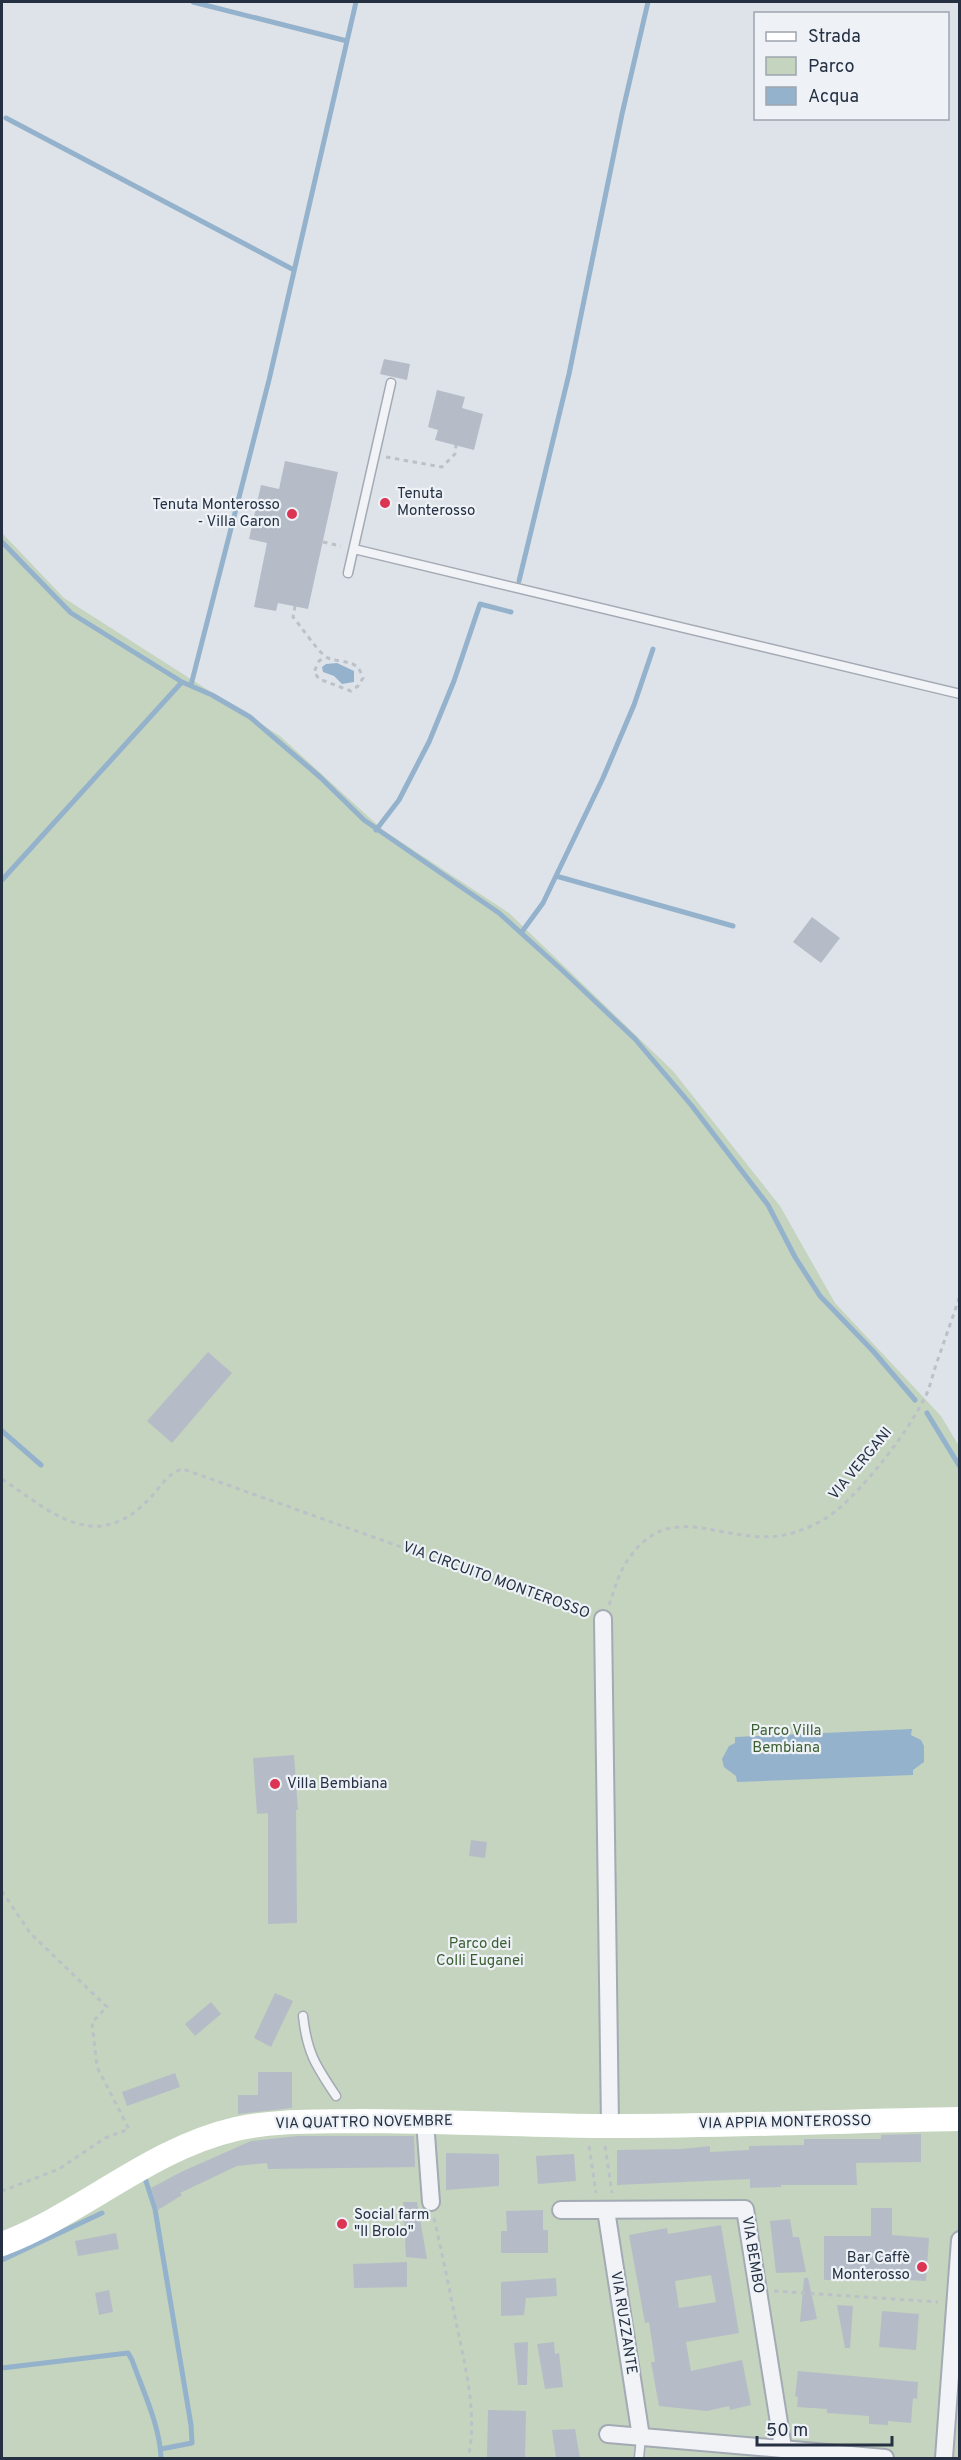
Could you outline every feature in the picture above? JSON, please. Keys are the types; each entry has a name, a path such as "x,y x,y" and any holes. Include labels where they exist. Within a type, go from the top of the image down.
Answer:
{"main road":[{"name":"VIA APPIA MONTEROSSO","path":"607,2132 960,2119"},
{"name":"VIA QUATTRO NOVEMBRE","path":"2,2244 49,2224 150,2162 188,2144 236,2129 311,2122 424,2121 607,2132"}],"street":[{"name":"VIA CIRCUITO MONTEROSSO","path":"603,1619 607,2132"},
{"path":"424,2121 431,2202"},
{"name":"VIA BEMBO","path":"561,2210 745,2209 783,2448"},
{"name":"VIA RUZZANTE","path":"606,2210 640,2437"},
{"path":"944,2458 960,2240"},
{"path":"608,2434 885,2458"}],"lane":[{"path":"348,573 391,383"},
{"path":"354,549 960,694"},
{"path":"303,2016 310,2057 336,2096"},
{"path":"639,2458 640,2437"}],"path":[{"path":"375,455 442,467 455,454 456,445"},
{"path":"323,542 354,549"},
{"path":"295,606 293,617 326,657 354,664 360,669 363,678 358,686 351,691 320,679 314,672 319,661 326,657"},
{"name":"VIA VERGANI","path":"603,1619 623,1568 639,1545 649,1536 664,1528 688,1527 744,1538 763,1538 801,1530 836,1512 865,1481 896,1442 925,1398 960,1296"},
{"name":"VIA CIRCUITO MONTEROSSO","path":"2,1479 55,1515 93,1528 108,1526 140,1509 174,1472 183,1469 603,1619"},
{"path":"2,1891 30,1934 107,2007 92,2022 97,2067 129,2129 105,2138 59,2169 2,2191"},
{"path":"606,2210 607,2132"},
{"path":"588,2138 606,2210"},
{"path":"431,2202 467,2383 471,2418 471,2443 468,2458"},
{"path":"758,2289 956,2304"}],"green space":[{"name":"Parco dei Colli Euganei","path":"2,533 64,598 280,736 383,830 509,913 673,1071 780,1206 835,1303 941,1416 959,1446 959,2458 2,2458"}],"water":[{"path":"337,663 354,671 354,682 342,684 334,676 323,672 322,667 326,664"},
{"path":"912,1729 911,1735 921,1740 924,1746 924,1762 913,1770 913,1775 737,1782 736,1776 724,1767 722,1759 729,1746 735,1743 735,1737"}],"building":[{"path":"384,359 410,364 407,380 380,374"},
{"path":"437,390 465,397 462,408 483,414 474,450 435,440 438,430 428,427"},
{"name":"Tenuta Monterosso - Villa Garon","path":"285,461 338,472 308,609 278,603 276,611 254,607 267,543 249,539 261,485 279,489"},
{"path":"812,917 840,938 821,963 793,942"},
{"path":"208,1352 232,1373 172,1443 147,1421"},
{"path":"294,1755 298,1810 296,1810 297,1923 268,1924 268,1813 257,1814 253,1758"},
{"path":"471,1840 487,1842 485,1858 469,1856"},
{"path":"275,1993 293,2001 271,2047 254,2038"},
{"path":"211,2002 221,2014 195,2036 185,2024"},
{"path":"258,2072 292,2072 292,2108 238,2114 238,2095 258,2095"},
{"path":"175,2073 180,2087 127,2106 122,2092"},
{"path":"921,2134 921,2162 856,2163 857,2185 781,2185 781,2187 750,2188 750,2179 617,2185 617,2150 710,2146 710,2152 749,2150 749,2146 804,2145 804,2139 881,2139 881,2135"},
{"path":"298,2136 414,2136 415,2167 268,2169 267,2163 237,2166 180,2193 182,2195 158,2210 151,2188 181,2172 251,2141"},
{"path":"446,2153 499,2154 499,2186 446,2190"},
{"path":"574,2154 576,2181 538,2184 536,2156"},
{"path":"403,2202 417,2202 427,2259 406,2257"},
{"path":"871,2208 892,2208 892,2235 929,2238 926,2281 858,2277 858,2280 824,2280 824,2236 871,2236"},
{"path":"543,2210 543,2230 548,2230 548,2253 501,2253 501,2231 507,2231 506,2211"},
{"path":"790,2219 793,2237 799,2237 806,2272 776,2273 770,2221"},
{"path":"721,2225 739,2333 686,2342 691,2371 742,2360 751,2405 730,2410 729,2406 707,2411 659,2406 651,2362 655,2362 649,2322 645,2323 629,2235 667,2228 668,2234","holes":["711,2275 716,2302 679,2308 675,2281"]},
{"path":"116,2233 119,2249 78,2256 75,2241"},
{"path":"407,2262 407,2287 354,2288 353,2264"},
{"path":"556,2278 557,2296 526,2298 524,2315 501,2316 501,2282"},
{"path":"804,2278 808,2278 817,2319 800,2322"},
{"path":"109,2290 113,2312 99,2315 95,2293"},
{"path":"837,2305 853,2306 850,2348 845,2348"},
{"path":"882,2311 919,2314 916,2350 879,2347"},
{"path":"528,2342 527,2385 518,2385 514,2343"},
{"path":"554,2342 555,2354 559,2353 563,2387 545,2389 537,2344"},
{"path":"798,2371 918,2382 917,2399 913,2398 911,2423 888,2421 888,2425 869,2424 869,2416 827,2413 827,2409 797,2407 798,2397 795,2396"},
{"path":"488,2410 526,2411 525,2458 487,2458"},
{"path":"575,2429 580,2458 556,2458 552,2430"}],"waterway":[{"path":"193,2 347,41"},
{"path":"191,685 269,380 356,2"},
{"path":"519,581 569,374 622,114 648,2"},
{"path":"6,118 294,270"},
{"path":"2,542 71,613 182,682 212,695 250,717 320,777 364,820 499,913 562,970 635,1039 692,1106 768,1205 795,1257 820,1296 873,1351 915,1400"},
{"path":"376,830 399,800 429,742 454,681 480,604 511,612"},
{"path":"521,933 543,903 603,778 634,705 653,649"},
{"path":"2,880 182,682"},
{"path":"556,876 733,926"},
{"path":"927,1413 960,1467"},
{"path":"2,1431 41,1465"},
{"path":"144,2175 155,2209 191,2425 192,2443 161,2449"},
{"path":"2,2260 102,2213"},
{"path":"2,2368 128,2353 154,2421 161,2458"}],"place":[{"name":"Tenuta Monterosso","path":"385,503"},
{"name":"Tenuta Monterosso - Villa Garon","path":"292,514"},
{"name":"Villa Bembiana","path":"275,1784"},
{"name":"Social farm \"Il Brolo\"","path":"342,2224"},
{"name":"Bar Caffè Monterosso","path":"922,2267"}],"park label":[{"name":"Parco Villa Bembiana","path":"786,1740"}]}
